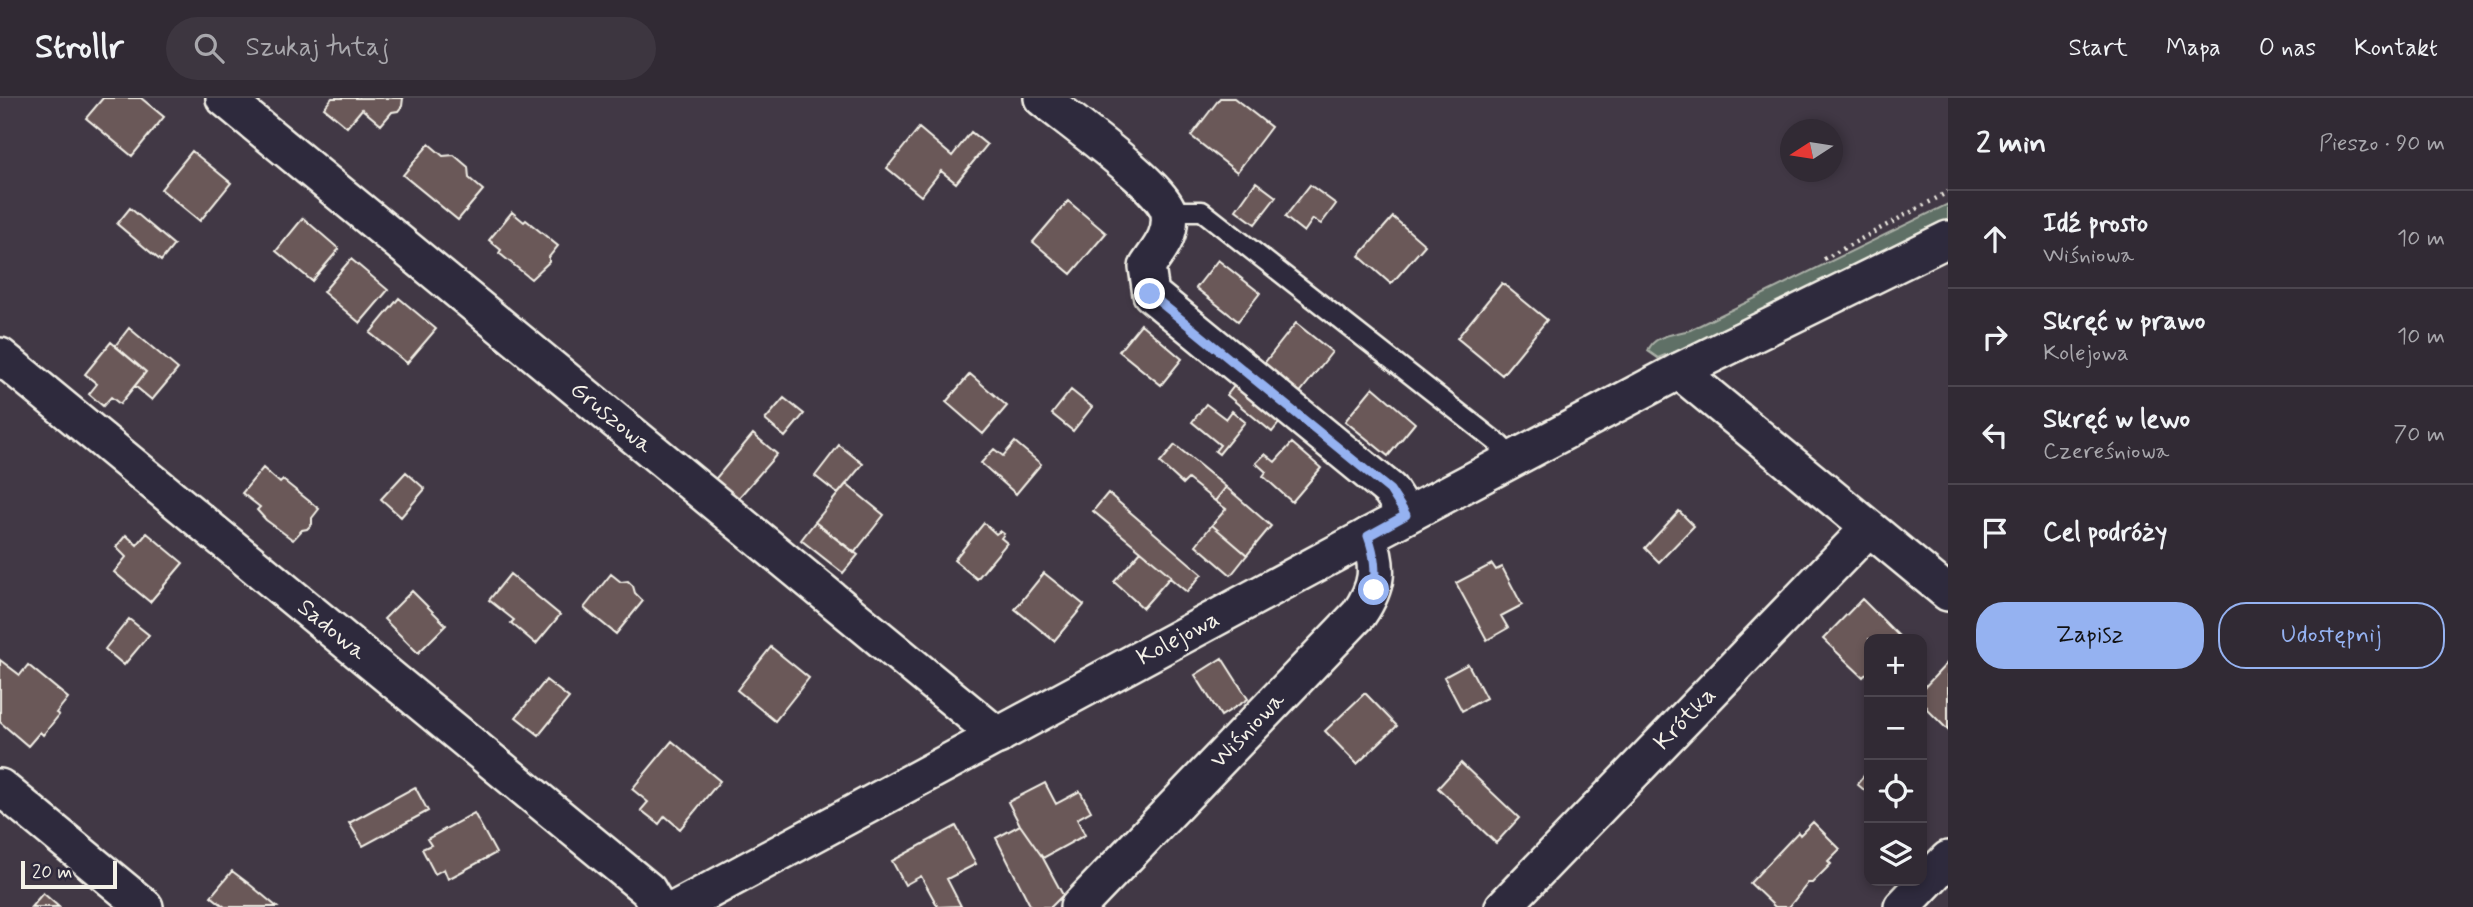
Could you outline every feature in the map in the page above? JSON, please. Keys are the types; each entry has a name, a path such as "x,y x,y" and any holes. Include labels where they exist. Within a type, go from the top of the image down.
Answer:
{"street":[{"name":"Gruszowa","path":"224,98 998,736"},
{"path":"1042,98 1151,186 1169,211 1169,234 1147,267 1150,294 1390,490 1406,515"},
{"name":"Kolejowa","path":"680,907 1406,515 1679,371 1948,239"},
{"name":"Sadowa","path":"0,356 648,890 658,907"},
{"path":"1679,371 1948,593"},
{"name":"Krótka","path":"1503,907 1868,529"},
{"name":"Wiśniowa","path":"1078,907 1359,614 1374,590 1374,551 1368,536"},
{"path":"0,787 145,907"},
{"path":"1902,907 1948,859"}],"lane":[{"path":"1169,211 1202,211 1500,444 1514,458"}],"green space":[{"path":"1948,204 1948,225 1670,363 1665,355 1658,358 1648,351 1660,338 1690,330"}],"building":[{"path":"103,98 141,98 164,117 132,156 86,118"},
{"path":"332,98 403,98 398,111 392,112 381,125 362,109 347,127 324,108"},
{"path":"1220,98 1234,98 1271,127 1237,172 1191,136"},
{"path":"919,128 952,156 971,132 987,145 956,183 941,171 921,196 887,168"},
{"path":"429,144 443,156 454,155 468,167 469,178 483,190 458,220 403,175"},
{"path":"192,151 231,183 200,221 161,189"},
{"path":"1256,182 1276,197 1255,224 1236,210"},
{"path":"1310,185 1336,204 1321,224 1313,219 1304,232 1285,217"},
{"path":"1068,201 1106,233 1071,274 1033,242"},
{"path":"130,208 174,245 161,261 117,224"},
{"path":"512,212 558,246 549,257 549,262 531,279 499,253 501,250 489,240"},
{"path":"1393,217 1425,245 1391,284 1359,256"},
{"path":"303,218 339,249 312,281 276,251"},
{"path":"351,259 388,290 360,323 323,292"},
{"path":"1218,260 1260,293 1238,321 1196,288"},
{"path":"1502,283 1547,320 1502,375 1457,338"},
{"path":"399,298 436,329 407,363 370,333"},
{"path":"1296,323 1332,352 1298,395 1262,366"},
{"path":"1141,324 1182,359 1161,385 1119,351"},
{"path":"129,328 178,369 152,400 135,386 146,372 115,346"},
{"path":"111,342 146,372 120,404 111,397 103,406 89,394 97,384 85,374"},
{"path":"970,374 1007,406 983,434 946,402"},
{"path":"1238,381 1283,418 1272,432 1227,395"},
{"path":"1373,387 1415,423 1388,456 1345,421"},
{"path":"1071,390 1092,407 1073,431 1052,414"},
{"path":"784,398 804,414 785,437 765,420"},
{"path":"1206,404 1226,419 1232,411 1245,422 1219,454 1215,451 1220,445 1192,422"},
{"path":"753,434 777,454 734,503 711,484"},
{"path":"1015,442 1041,464 1016,494 981,463 994,449 1003,456"},
{"path":"1292,443 1321,468 1292,502 1263,476 1266,472 1256,463 1265,454 1275,462"},
{"path":"839,445 863,464 838,494 815,476"},
{"path":"1175,445 1226,487 1215,501 1188,479 1183,484 1160,463"},
{"path":"263,468 280,483 283,480 319,509 312,518 312,524 293,540 266,520 257,510 260,507 242,493"},
{"path":"406,472 425,489 401,517 381,499"},
{"path":"846,484 884,515 854,553 815,522"},
{"path":"1226,487 1271,526 1247,555 1212,525 1226,509 1215,501"},
{"path":"1108,493 1202,574 1187,592 1093,511"},
{"path":"1679,511 1694,526 1659,562 1645,548"},
{"path":"815,522 858,555 843,573 801,540"},
{"path":"984,523 996,534 1000,531 1004,534 1001,538 1007,543 977,579 954,560"},
{"path":"1212,525 1247,555 1231,575 1196,545"},
{"path":"147,533 183,563 150,602 114,572 126,557 116,547 126,535 137,545"},
{"path":"1141,551 1171,576 1143,608 1114,582"},
{"path":"1492,564 1496,570 1502,567 1522,605 1501,616 1508,628 1487,640 1456,583"},
{"path":"1044,573 1084,605 1054,641 1015,609"},
{"path":"510,574 560,615 536,644 511,623 514,620 489,600"},
{"path":"611,574 621,582 628,581 643,601 616,634 584,608"},
{"path":"412,591 446,625 418,653 384,619"},
{"path":"1862,599 1897,634 1864,634 1863,677 1823,639"},
{"path":"129,619 149,635 124,665 105,649"},
{"path":"771,647 809,678 775,721 737,690"},
{"path":"1222,658 1248,699 1221,716 1195,675"},
{"path":"0,660 20,675 28,665 68,698 43,735 40,732 28,746 0,722"},
{"path":"1948,662 1948,730 1927,709 1927,685"},
{"path":"1468,664 1486,698 1462,711 1444,677"},
{"path":"546,680 569,698 539,735 516,717"},
{"path":"1365,693 1397,726 1357,764 1325,731"},
{"path":"672,741 720,781 680,829 665,816 659,824 641,810 648,802 632,789"},
{"path":"1461,763 1519,818 1496,843 1438,788"},
{"path":"1864,776 1864,790 1857,784"},
{"path":"1045,783 1056,804 1080,791 1091,811 1077,819 1085,835 1043,858 1008,802"},
{"path":"415,787 428,811 363,846 349,823"},
{"path":"474,813 496,853 448,879 444,869 435,874 422,849 431,845 427,839"},
{"path":"1813,822 1840,849 1828,861 1831,864 1812,883 1808,883 1789,907 1775,907 1750,883 1798,832 1800,835"},
{"path":"1020,825 1043,858 1063,895 1051,907 1031,907 996,838"},
{"path":"956,826 976,864 947,879 961,906 938,907 921,876 905,885 892,861"},
{"path":"232,871 277,907 225,907 211,896"},
{"path":"43,893 59,907 31,907"}],"route":[{"path":"1150,294 1390,490 1406,515 1368,536 1374,551 1376,569 1374,590"}]}
